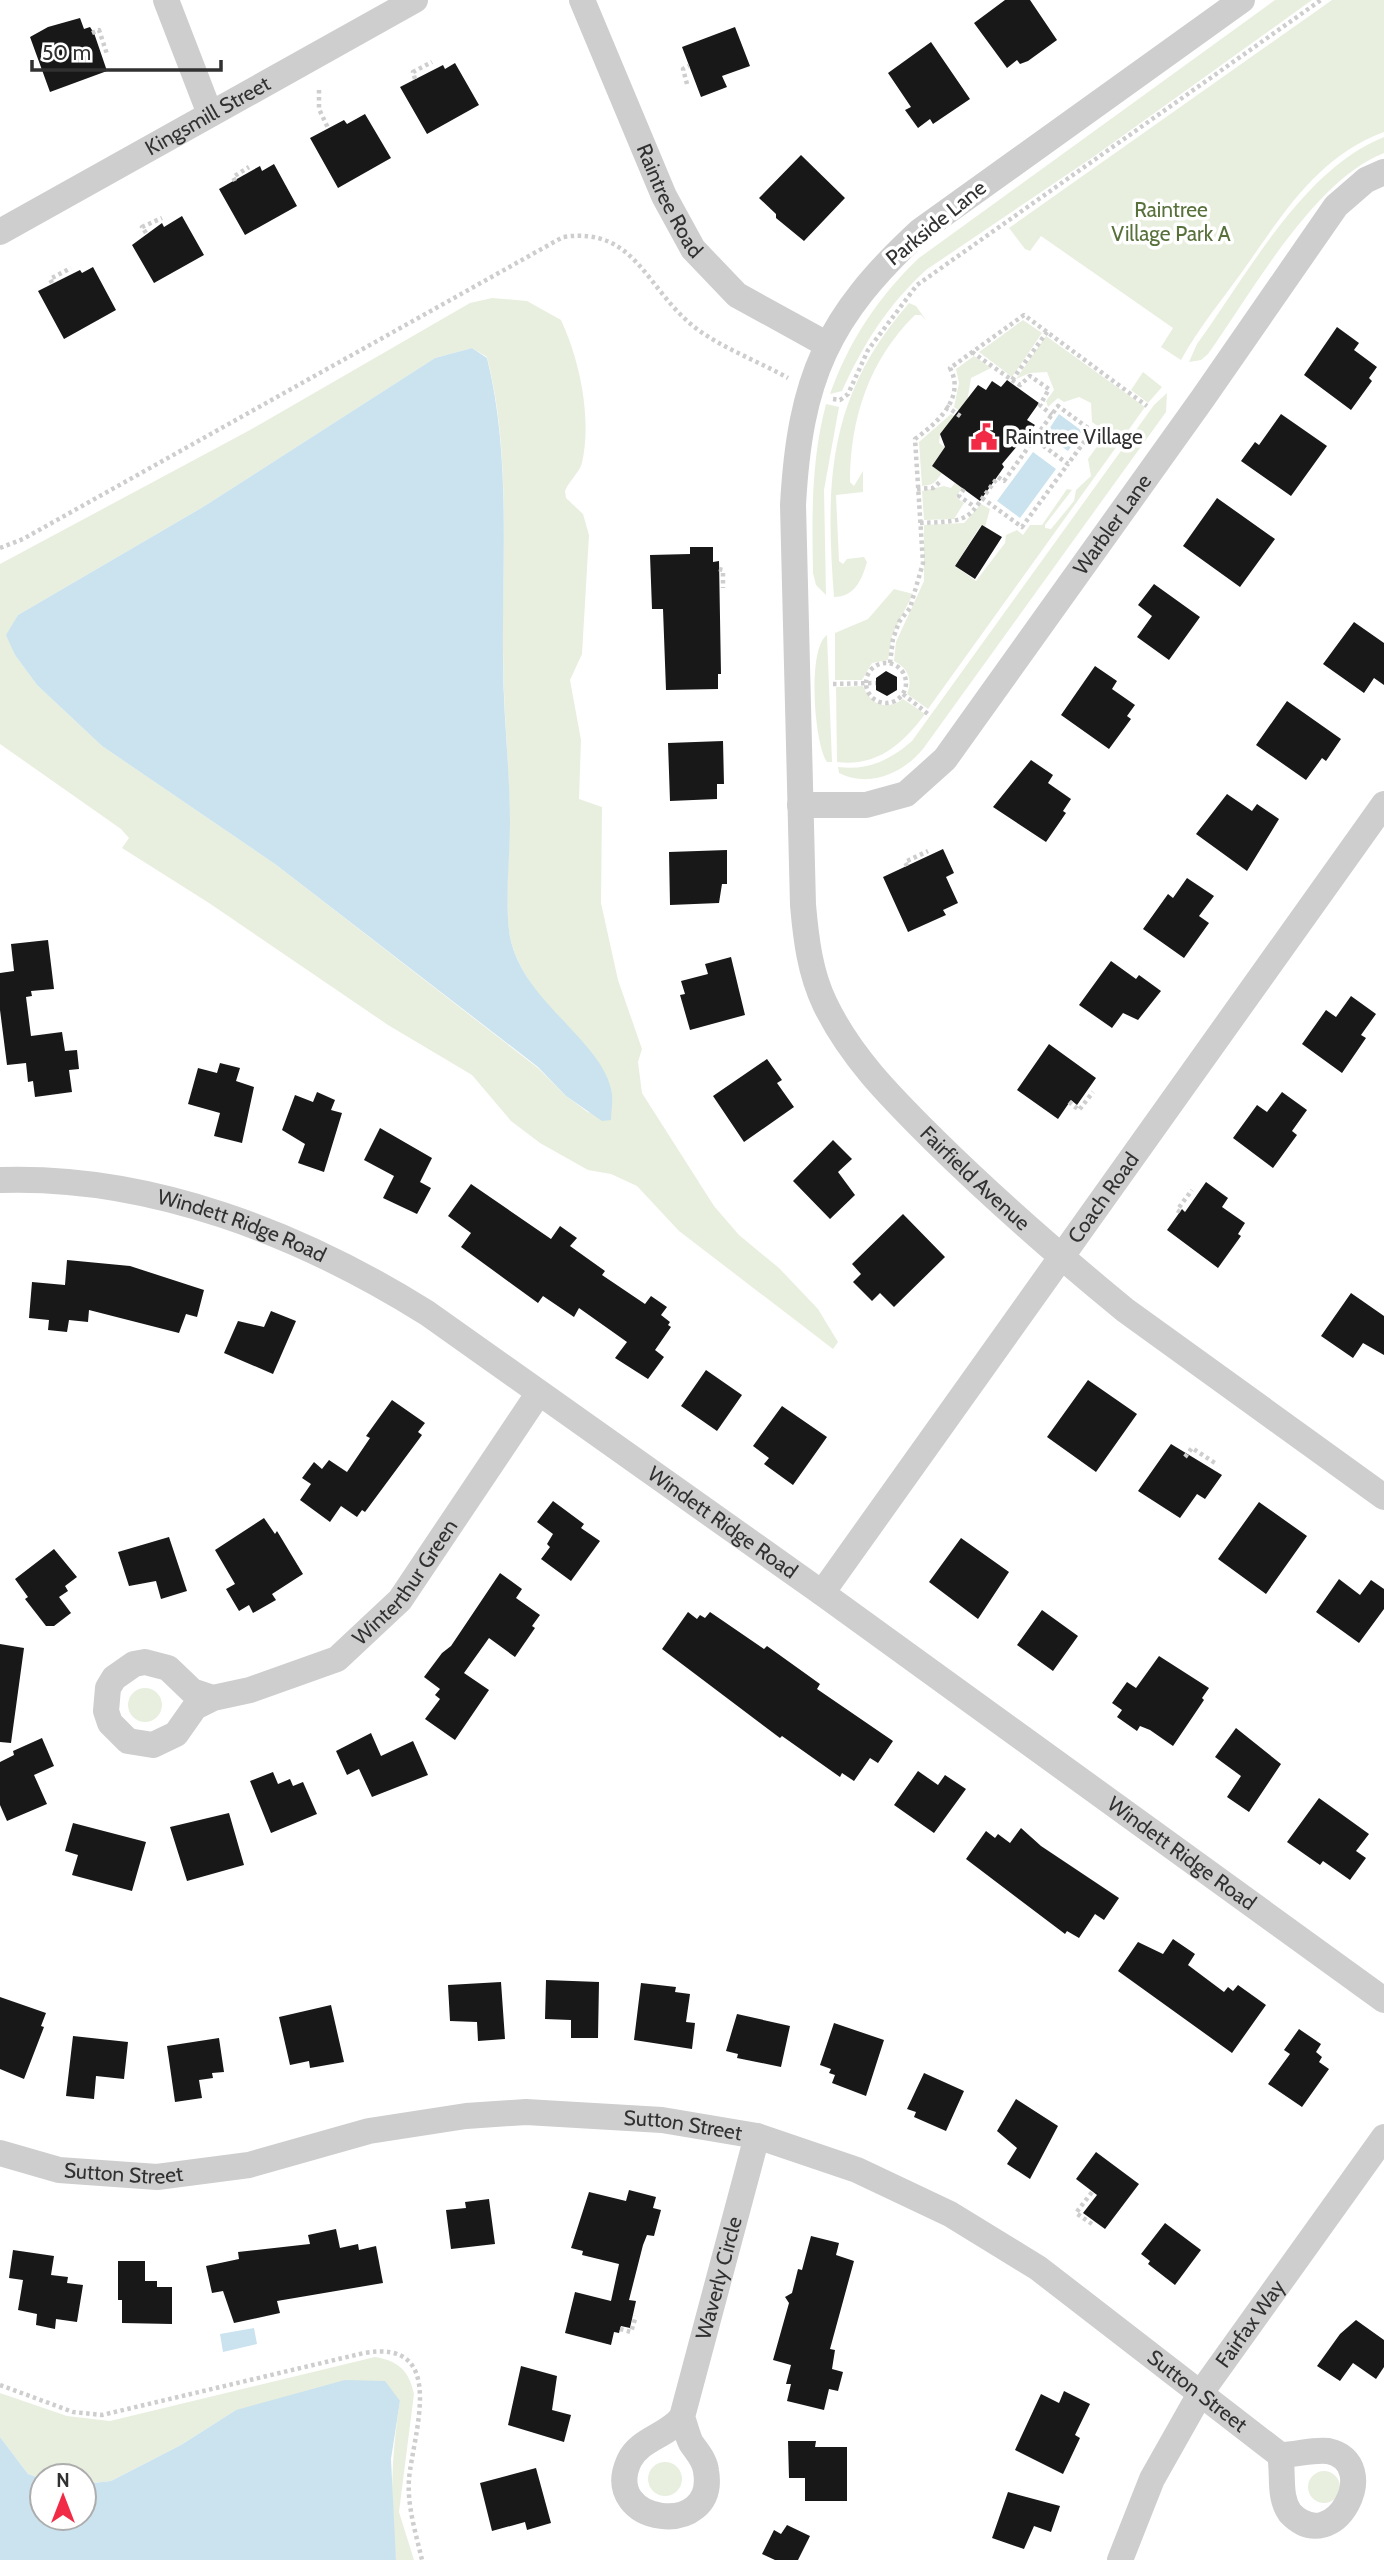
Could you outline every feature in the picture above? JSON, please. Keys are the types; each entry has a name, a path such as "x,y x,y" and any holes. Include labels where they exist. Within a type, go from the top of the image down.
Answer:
{"street":[{"path":"166,0 210,114"},
{"name":"Kingsmill Street","path":"0,232 415,0"},
{"name":"Raintree Road","path":"582,0 664,195 693,249 737,295 826,344"},
{"name":"Parkside Lane","path":"800,805 793,505 795,457 810,389 826,344 851,305 875,276 920,231 1242,0"},
{"name":"Warbler Lane","path":"800,805 866,805 906,794 945,759 1203,398 1336,206 1366,180 1384,172"},
{"name":"Coach Road","path":"822,1593 1384,804"},
{"name":"Fairfield Avenue","path":"800,805 803,905 808,955 824,1002 847,1044 877,1083 996,1201 1125,1310 1381,1488"},
{"name":"Windett Ridge Road","path":"0,1180 87,1185 155,1197 223,1216 303,1244 366,1275 426,1313 822,1593 1384,2000"},
{"name":"Winterthur Green","path":"213,1698 250,1689 337,1659 400,1600 538,1394"},
{"name":"Sutton Street","path":"0,2153 59,2170 158,2177 249,2165 369,2132 466,2116 526,2112 662,2120 757,2136 857,2170 950,2214 1038,2268 1280,2455"},
{"name":"Waverly Circle","path":"682,2417 757,2136"},
{"name":"Fairfax Way","path":"1120,2560 1152,2479 1200,2395 1384,2137"}],"path":[{"path":"828,398 840,400 848,394 868,349 917,285 1321,0"},
{"path":"92,33 99,30 107,54"},
{"path":"415,79 413,72 432,62"},
{"path":"687,83 683,69 689,66"},
{"path":"319,90 319,109 328,128"},
{"path":"235,181 233,177 249,167"},
{"path":"146,233 142,227 162,218"},
{"path":"0,548 23,538 563,237 582,234 601,236 619,244 670,304 697,329 792,380"},
{"path":"52,284 50,279 71,268"},
{"path":"890,663 893,639 917,588 923,563 915,439 942,419 955,377 950,368 1024,315 1147,406"},
{"path":"1012,380 1047,332"},
{"path":"972,352 1020,385 1030,376 1049,389 1041,405 1052,415"},
{"path":"920,523 960,522 998,477 1004,481 1058,406 1092,431 1021,527 982,498"},
{"path":"947,407 963,418"},
{"path":"1034,439 1068,464"},
{"path":"917,489 933,488 942,480"},
{"path":"964,489 959,496 975,507"},
{"path":"719,569 723,570 723,588"},
{"path":"890,663 903,671 906,679 903,694 895,701 876,700 869,693 866,683 873,667 890,663"},
{"path":"833,684 876,683"},
{"path":"903,694 928,714"},
{"path":"907,866 905,862 928,851"},
{"path":"1069,1102 1079,1110 1093,1091"},
{"path":"1180,1212 1177,1210 1192,1190"},
{"path":"1185,1457 1192,1448 1214,1463"},
{"path":"1092,2192 1076,2213 1092,2224"},
{"path":"620,2329 632,2332 636,2316"},
{"path":"0,2385 73,2412 102,2415 364,2353 376,2351 399,2355 411,2365 419,2379 422,2395 409,2481 411,2507 422,2560"}],"green space":[{"path":"1275,0 1312,0 1096,155 926,270 900,297 878,326 842,391 830,394 846,356 866,321 890,288 919,258"},
{"name":"Raintree Village Park A","path":"1332,0 1384,0 1384,132 1339,157 1302,190 1210,315 1181,360 1161,347 1173,328 1041,236 1030,251 1025,249 1009,228"},
{"path":"1384,137 1384,153 1358,167 1333,187 1309,212 1286,240 1208,354 1201,360 1189,362 1197,344 1257,256 1302,199 1327,173 1355,152"},
{"path":"492,298 527,301 561,320 579,371 585,409 585,446 581,467 565,491 566,498 583,514 589,535 582,654 570,680 581,740 579,799 602,807 601,903 618,980 642,1049 638,1062 642,1093 714,1206 739,1235 779,1268 818,1309 838,1342 833,1349 679,1231 637,1186 611,1174 588,1170 540,1143 511,1121 472,1075 388,1025 209,903 122,848 129,838 121,829 0,744 0,564 250,430 470,303","holes":["472,348 487,357 495,393 504,502 503,670 510,822 508,924 515,954 529,980 556,1015 586,1046 589,1113 566,1096 538,1068 275,864 102,746 37,685 15,655 7,635 18,615 203,507 435,358"]},
{"path":"909,303 916,306 926,320 921,315 915,315 885,351 858,413 850,482 854,486 863,471 863,492 836,495 839,561 843,564 847,559 864,557 867,562 856,586 847,594 834,597 831,515 832,477 838,441 847,406 862,372 882,338"},
{"path":"1023,320 1042,333 1012,377 979,352"},
{"path":"1046,336 1145,407 928,709 907,694 908,675 903,667 894,661 896,642 924,581 924,525 964,523 981,504 990,509 985,527 981,525 955,566 976,581 1005,543 1006,535 1017,530 1023,535 1030,525 1042,525 1067,489 1072,490 1045,525 1045,528 1051,529 1074,501 1076,490 1091,476 1088,459 1101,441 1097,434 1099,427 1092,422 1091,403 1079,397 1064,402 1058,398 1048,407 1046,401 1054,390 1047,372 1030,373 1016,379"},
{"path":"974,356 991,368 971,378 965,415 954,407 959,383 956,369"},
{"path":"1143,372 1162,387 1148,403 1131,390"},
{"path":"1167,393 1166,412 923,749 895,772 884,776 862,779 839,773 838,767 878,763 912,741 1154,405"},
{"path":"826,404 839,407 824,490 826,595 816,585 813,573 813,530 815,467"},
{"path":"951,414 961,420 940,434 939,443 946,448 932,466 942,473 932,484 922,486 919,442"},
{"path":"955,483 962,488 956,497 964,503 954,519 924,520 922,491 944,486 951,488"},
{"path":"894,589 913,594 892,635 888,660 872,663 862,680 835,680 835,633 868,619"},
{"path":"827,635 832,762 827,762 822,752 815,697 817,658 821,643"},
{"path":"863,686 875,702 891,705 903,699 925,714 898,744 877,757 851,763 837,762 836,687"},
{"path":"145,1688 157,1693 162,1705 157,1717 145,1722 133,1717 128,1705 133,1693"},
{"path":"375,2357 390,2361 406,2373 414,2394 399,2512 414,2560 396,2560 394,2539 393,2461 400,2401 236,2410 181,2445 111,2481 98,2482 98,2462 28,2462 28,2474 0,2437 0,2393 67,2416 110,2421"},
{"path":"665,2462 677,2467 682,2479 677,2491 665,2496 653,2491 648,2479 653,2467"},
{"path":"1324,2471 1335,2476 1340,2487 1335,2498 1324,2503 1313,2498 1308,2487 1313,2476"}],"water":[{"path":"472,348 487,358 495,395 502,469 503,680 510,824 509,930 515,955 527,977 594,1055 606,1074 612,1094 611,1120 602,1121 566,1096 538,1067 275,864 102,746 37,685 15,655 6,635 18,615 203,507 435,358"},
{"path":"1059,414 1082,431 1068,451 1045,435"},
{"path":"1033,452 1056,469 1020,518 997,501"},
{"path":"254,2328 257,2344 223,2352 220,2334"},
{"path":"345,2380 385,2381 400,2401 391,2459 396,2560 0,2560 0,2437 28,2474 28,2532 98,2532 98,2482 111,2481 181,2445 236,2410"}],"building":[{"path":"1005,0 1030,0 1057,40 1028,61 1020,64 1017,60 1007,68 974,23"},
{"path":"80,18 84,29 90,27 94,33 107,71 50,92 30,37 48,27"},
{"path":"735,27 750,66 722,76 727,87 701,97 682,47"},
{"path":"931,42 970,99 933,124 930,119 918,128 905,110 911,107 888,73"},
{"path":"455,63 479,105 427,134 400,87 443,65 445,69"},
{"path":"365,114 391,158 338,188 310,138 344,120 347,124"},
{"path":"801,155 845,198 804,241 776,218 776,214 759,198"},
{"path":"274,164 297,206 245,235 219,189 260,166 262,171"},
{"path":"182,216 204,255 154,283 132,245 162,223 164,227"},
{"path":"93,267 116,310 64,339 38,291 80,270 82,273"},
{"path":"1337,327 1359,343 1354,350 1377,367 1369,378 1372,381 1351,410 1304,375"},
{"name":"Raintree Village","path":"1007,380 1039,403 1027,420 1035,425 1002,464 1004,467 980,501 932,466 945,447 940,434 978,385 986,390 992,381 1001,387"},
{"path":"1281,414 1327,446 1291,496 1241,461 1255,442 1259,445"},
{"path":"1217,498 1275,539 1240,587 1183,546"},
{"path":"982,525 1002,537 975,579 955,566"},
{"path":"690,547 713,547 713,562 719,561 721,674 718,674 718,689 666,690 663,609 652,609 650,555 690,554"},
{"path":"1154,584 1200,617 1169,660 1137,637 1152,616 1138,605"},
{"path":"1354,622 1384,643 1384,685 1374,678 1364,693 1323,664"},
{"path":"1095,666 1117,681 1112,689 1135,705 1127,716 1131,719 1109,749 1061,715"},
{"path":"886,671 897,677 897,690 887,696 876,690 876,678"},
{"path":"1287,701 1341,739 1326,761 1322,758 1306,780 1256,745"},
{"path":"723,741 724,784 717,784 717,799 670,801 668,743"},
{"path":"1031,760 1053,775 1048,783 1071,799 1063,811 1066,813 1046,842 993,807"},
{"path":"1227,794 1252,811 1257,804 1279,819 1247,871 1196,834"},
{"path":"943,849 954,873 946,877 958,903 943,910 946,915 908,932 883,877"},
{"path":"727,850 727,884 722,884 719,903 670,905 669,852"},
{"path":"1187,878 1214,896 1199,916 1209,923 1184,958 1143,929 1168,894 1173,898"},
{"path":"48,940 54,989 31,991 32,996 26,997 31,1036 62,1032 65,1051 77,1050 79,1069 69,1070 72,1092 35,1097 33,1081 28,1082 26,1063 7,1065 0,1010 0,973 14,971 11,944"},
{"path":"731,957 745,1015 690,1030 680,995 685,994 681,981 708,974 705,964"},
{"path":"1111,961 1136,979 1139,975 1161,991 1138,1020 1123,1013 1112,1028 1079,1005"},
{"path":"1351,996 1376,1014 1361,1035 1366,1038 1342,1073 1302,1044 1326,1010 1336,1017"},
{"path":"1049,1044 1096,1078 1077,1105 1071,1100 1058,1119 1017,1090"},
{"path":"767,1059 782,1080 777,1083 794,1107 744,1142 713,1096"},
{"path":"220,1063 240,1068 236,1081 254,1087 242,1143 214,1136 220,1113 188,1104 198,1068 217,1073"},
{"path":"317,1092 335,1100 331,1110 342,1113 324,1172 298,1163 305,1144 282,1130 295,1095 313,1102"},
{"path":"1282,1092 1307,1110 1292,1131 1297,1135 1273,1168 1233,1138 1257,1105 1267,1112"},
{"path":"380,1128 432,1158 420,1182 431,1188 417,1214 383,1198 394,1176 364,1160"},
{"path":"833,1140 852,1159 838,1172 855,1195 830,1219 793,1181"},
{"path":"1206,1182 1228,1198 1222,1207 1245,1223 1238,1234 1241,1236 1218,1268 1167,1230 1182,1209 1185,1212"},
{"path":"471,1184 551,1239 560,1226 577,1238 570,1246 605,1271 602,1275 645,1304 651,1296 667,1307 661,1315 670,1322 668,1325 671,1327 655,1350 664,1357 648,1379 615,1358 627,1342 579,1308 574,1317 543,1296 538,1303 461,1247 471,1233 448,1216"},
{"path":"903,1214 945,1257 894,1307 880,1293 872,1301 853,1282 861,1274 852,1264"},
{"path":"67,1260 130,1266 204,1290 197,1317 186,1314 179,1333 89,1310 88,1322 69,1320 67,1332 48,1330 49,1320 29,1318 32,1282 65,1285"},
{"path":"1351,1293 1384,1316 1384,1355 1363,1343 1353,1358 1321,1336"},
{"path":"271,1311 296,1321 273,1374 224,1353 238,1321 264,1327"},
{"path":"706,1370 742,1395 717,1431 681,1406"},
{"path":"1088,1380 1137,1414 1096,1472 1047,1437"},
{"path":"392,1400 425,1423 418,1432 422,1435 365,1512 362,1510 357,1517 341,1506 330,1522 300,1500 311,1484 302,1478 314,1462 322,1469 329,1460 347,1472 370,1438 366,1436"},
{"path":"782,1406 827,1437 793,1485 764,1464 769,1458 753,1446"},
{"path":"1171,1444 1222,1475 1205,1499 1197,1494 1180,1518 1138,1491"},
{"path":"553,1501 584,1524 581,1528 600,1541 571,1581 541,1559 550,1547 547,1544 553,1534 537,1522"},
{"path":"1259,1502 1307,1536 1266,1594 1218,1559"},
{"path":"264,1518 275,1534 277,1531 303,1574 272,1594 276,1600 253,1613 249,1605 239,1611 226,1589 235,1584 215,1550"},
{"path":"169,1537 187,1591 161,1599 156,1581 129,1586 118,1552"},
{"path":"961,1538 1009,1572 978,1619 929,1582"},
{"path":"54,1549 77,1577 65,1586 68,1591 59,1597 71,1613 54,1626 46,1626 25,1599 28,1597 15,1579"},
{"path":"500,1573 522,1589 516,1598 540,1615 532,1626 535,1628 515,1657 489,1638 464,1673 489,1690 455,1740 425,1719 440,1699 435,1695 440,1689 424,1677 442,1653 451,1646"},
{"path":"1339,1579 1360,1595 1371,1580 1384,1589 1384,1609 1359,1643 1316,1612"},
{"path":"1042,1610 1078,1636 1053,1671 1017,1645"},
{"path":"688,1612 697,1619 700,1615 705,1618 710,1612 764,1649 767,1646 820,1684 817,1689 893,1741 878,1763 870,1758 854,1781 842,1773 840,1777 782,1736 780,1738 662,1649"},
{"path":"0,1644 24,1648 11,1743 0,1742"},
{"path":"1159,1656 1209,1688 1173,1746 1150,1730 1140,1726 1137,1731 1117,1717 1122,1710 1112,1703 1127,1682 1136,1688"},
{"path":"1236,1728 1281,1764 1249,1812 1227,1797 1241,1776 1215,1757"},
{"path":"371,1733 381,1756 413,1741 428,1775 372,1797 359,1769 347,1775 336,1751"},
{"path":"42,1738 54,1766 34,1775 47,1804 7,1821 0,1805 0,1762 14,1755 13,1751"},
{"path":"918,1771 938,1785 945,1775 966,1789 934,1833 894,1805"},
{"path":"273,1772 278,1784 290,1779 293,1786 303,1782 317,1814 271,1833 250,1781"},
{"path":"1319,1798 1369,1834 1356,1851 1366,1858 1350,1880 1323,1861 1320,1865 1287,1842"},
{"path":"229,1813 244,1865 187,1881 170,1827"},
{"path":"73,1823 146,1842 132,1891 72,1875 78,1855 65,1851"},
{"path":"1021,1828 1041,1846 1119,1898 1104,1920 1095,1914 1079,1938 1067,1931 1065,1934 966,1859 986,1831 995,1838 998,1834 1010,1843"},
{"path":"1173,1939 1195,1954 1188,1965 1224,1992 1228,1987 1233,1991 1238,1985 1266,2005 1232,2053 1118,1971 1138,1942 1163,1954"},
{"path":"546,1980 599,1982 598,2038 571,2038 571,2020 545,2019"},
{"path":"501,1982 505,2039 478,2041 477,2022 450,2021 448,1985"},
{"path":"641,1983 676,1987 675,1992 690,1994 686,2022 695,2023 692,2049 634,2040"},
{"path":"0,1997 46,2013 41,2026 44,2027 24,2079 0,2069"},
{"path":"331,2005 344,2062 310,2068 309,2061 290,2065 279,2017"},
{"path":"737,2014 790,2026 781,2067 737,2058 738,2054 726,2051"},
{"path":"834,2023 884,2040 866,2096 832,2083 835,2075 829,2073 831,2069 820,2065"},
{"path":"1299,2029 1321,2044 1316,2052 1322,2057 1319,2062 1329,2069 1302,2107 1268,2084 1290,2054 1284,2050"},
{"path":"73,2036 128,2042 124,2079 96,2076 94,2099 66,2096"},
{"path":"219,2038 224,2072 212,2073 213,2078 199,2080 202,2098 175,2102 167,2046"},
{"path":"924,2073 964,2091 946,2131 914,2117 916,2112 907,2109"},
{"path":"1016,2099 1058,2126 1030,2179 1007,2164 1017,2148 997,2131"},
{"path":"1096,2152 1139,2184 1105,2229 1083,2213 1097,2195 1076,2179"},
{"path":"629,2190 656,2197 653,2208 661,2210 654,2236 647,2235 643,2245 629,2300 636,2301 630,2328 621,2326 619,2333 614,2332 611,2345 565,2333 575,2292 611,2301 619,2264 582,2255 583,2251 571,2248 589,2192 626,2201"},
{"path":"489,2199 495,2244 451,2249 446,2210 466,2208 465,2202"},
{"path":"1165,2223 1201,2250 1175,2285 1148,2264 1150,2261 1141,2254"},
{"path":"336,2229 340,2248 358,2244 359,2250 376,2246 383,2283 277,2301 280,2313 234,2323 223,2291 212,2293 206,2266 239,2259 238,2252 310,2244 308,2235"},
{"path":"811,2236 839,2243 836,2255 854,2261 830,2349 835,2350 832,2369 843,2372 838,2391 829,2389 824,2410 787,2401 791,2384 786,2384 791,2365 773,2360 789,2303 785,2297 792,2293 798,2269 802,2270"},
{"path":"13,2250 54,2256 51,2275 68,2277 67,2283 83,2285 77,2322 56,2319 55,2329 36,2325 37,2314 18,2310 23,2280 9,2278"},
{"path":"118,2261 145,2261 145,2281 157,2281 157,2287 172,2287 172,2324 122,2323 122,2300 118,2300"},
{"path":"1356,2320 1384,2340 1384,2367 1376,2379 1353,2363 1340,2381 1317,2366 1340,2334"},
{"path":"521,2366 557,2376 552,2410 571,2415 564,2442 508,2425"},
{"path":"1064,2391 1090,2404 1075,2435 1080,2438 1063,2474 1015,2450 1041,2394 1059,2403"},
{"path":"788,2441 816,2441 815,2447 847,2447 847,2501 805,2501 805,2478 789,2478"},
{"path":"536,2468 551,2523 527,2530 525,2522 492,2531 480,2483"},
{"path":"1008,2492 1060,2506 1051,2532 1034,2526 1024,2549 992,2538"},
{"path":"787,2525 810,2536 798,2560 775,2560 762,2554 774,2530 781,2534"}],"place":[{"name":"Raintree Village","path":"984,437"}]}
